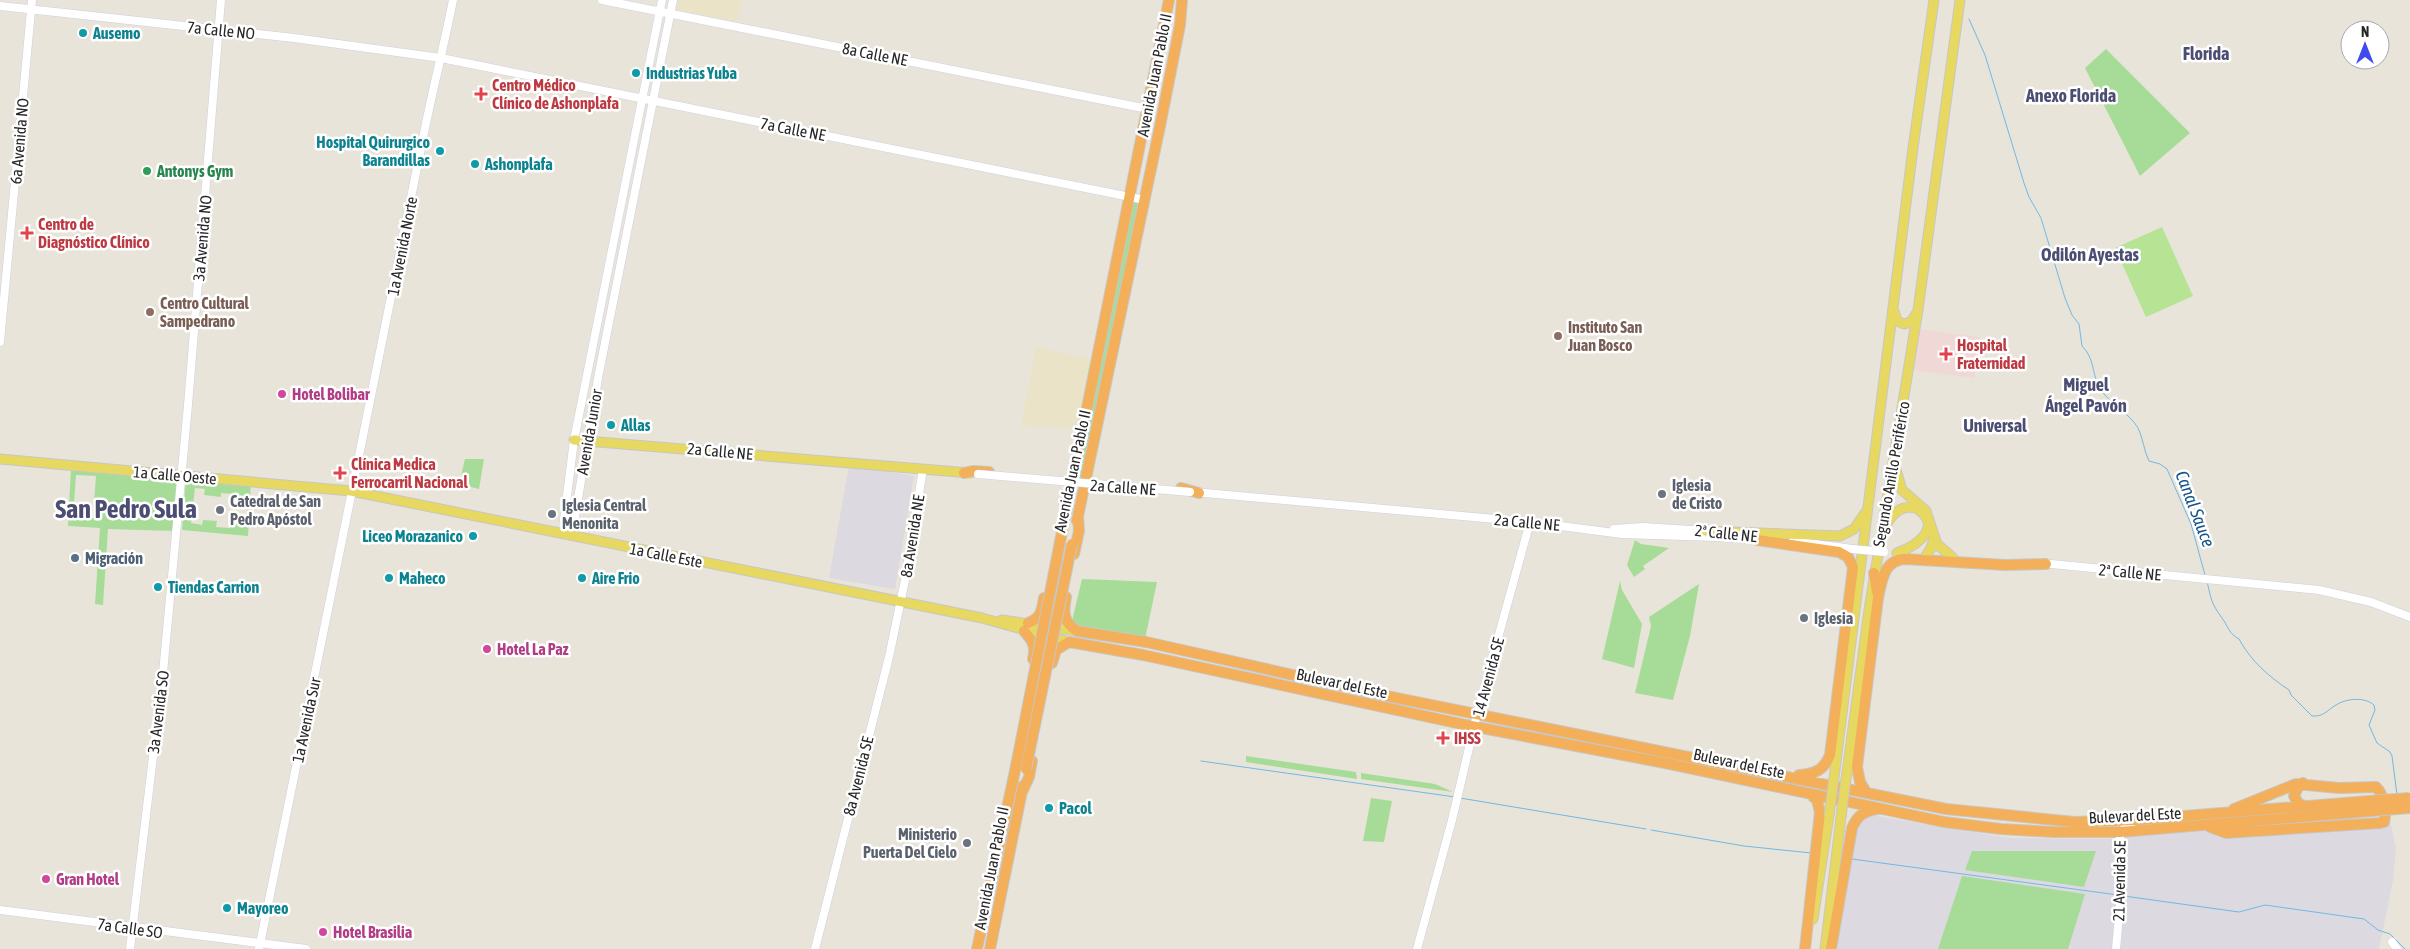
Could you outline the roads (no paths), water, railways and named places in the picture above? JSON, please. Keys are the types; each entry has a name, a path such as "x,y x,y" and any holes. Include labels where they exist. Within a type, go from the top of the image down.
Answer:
{"highway":[{"name":"Avenida Juan Pablo II","path":"991,945 1022,792 1021,768 1060,542 1169,0"},
{"name":"Avenida Juan Pablo II","path":"977,949 1011,790 1021,768 1072,544 1145,200 1180,25 1182,0"},
{"path":"1090,459 1092,479 1099,486"},
{"path":"1058,482 1068,478 1075,467"},
{"path":"964,473 972,471 1058,482 1066,486 1069,499"},
{"path":"1081,502 1088,489 1099,486 1190,494 1195,492"},
{"path":"1011,790 1009,775 1035,649 1026,627 1040,616 1058,527 1066,513"},
{"path":"1077,631 1065,620 1064,610 1079,531 1078,514"},
{"path":"1757,540 1845,555 1853,567 1830,755 1825,765 1819,771 1790,776"},
{"path":"1866,792 1860,782 1857,767 1878,598 1887,567 1899,559 2005,565 2046,564"},
{"path":"1874,573 1878,598"},
{"path":"1046,588 1054,595 1062,594 1067,589"},
{"name":"Bulevar del Este","path":"1077,631 1146,642 1388,696 1946,809 1991,815 2074,822 2136,820 2304,806 2370,806 2410,801"},
{"path":"1022,792 1028,777 1054,654 1063,644 1069,642"},
{"name":"Bulevar del Este","path":"1069,642 1143,655 1474,726 1944,822 2001,829 2054,832 2120,832 2357,813 2370,806"},
{"path":"1030,674 1043,672 1049,679"},
{"path":"2303,783 2298,787 2294,796 2298,803 2304,806"},
{"path":"2206,826 2226,833 2384,822 2385,807 2380,792 2376,787 2339,788 2303,783 2296,784 2223,813"},
{"path":"1806,949 1820,812 1817,800 1808,793"},
{"path":"2252,822 2316,813 2320,805"},
{"path":"1831,949 1852,828 1857,818 1863,813 1882,809"},
{"path":"2297,828 2305,823 2352,818 2357,813"},
{"path":"984,918 987,922 986,939 991,945"}],"main road":[{"name":"Segundo Anillo Periférico","path":"1806,949 1829,816 1893,306 1934,0"},
{"name":"Segundo Anillo Periférico","path":"1825,949 1874,573 1918,310 1960,0"},
{"path":"1893,306 1896,318 1904,324 1913,320 1918,310"},
{"name":"2a Calle NE","path":"574,440 978,474"},
{"path":"1893,458 1902,490 1928,513 1934,538 1940,548 1953,558"},
{"name":"1a Calle Oeste","path":"0,459 351,491"},
{"name":"1a Calle Este","path":"351,491 1026,627 1077,631"},
{"path":"1703,531 1840,536 1854,529 1862,519 1868,506"},
{"path":"1880,533 1894,514 1902,508 1916,508 1924,516 1927,527 1922,540 1897,554"},
{"path":"1926,556 1932,548 1934,538"},
{"path":"1850,600 1858,590"},
{"name":"1a Calle Este","path":"1026,627 1069,642"}],"street":[{"name":"6a Avenida NO","path":"0,342 32,0"},
{"name":"3a Avenida NO","path":"181,475 222,0"},
{"name":"1a Avenida Norte","path":"351,491 384,339 423,134 453,0"},
{"name":"8a Calle NE","path":"602,0 1148,109"},
{"name":"Avenida Junior","path":"567,535 564,520 574,440 662,0"},
{"name":"Avenida Junior","path":"567,535 574,523 586,440 673,0"},
{"name":"7a Calle NO","path":"0,6 219,30 441,58"},
{"name":"7a Calle NE","path":"441,58 1145,200"},
{"name":"8a Avenida NE","path":"901,602 923,469"},
{"name":"2a Calle NE","path":"978,474 1530,522 1642,535"},
{"name":"3a Avenida SO","path":"130,949 162,674 181,475"},
{"name":"1a Avenida Sur","path":"260,946 322,645 351,491"},
{"name":"14 Avenida SE","path":"1417,949 1452,820 1477,714 1530,522"},
{"name":"2ª Calle NE","path":"1604,530 1643,527 1703,531 1897,554 2046,564 2293,587 2346,595 2410,617"},
{"name":"2ª Calle NE","path":"1642,535 1716,537 1842,550 1849,549"},
{"name":"8a Avenida SE","path":"814,949 901,602"},
{"name":"21 Avenida SE","path":"2116,949 2120,904 2120,832 2122,828 2136,820"},
{"name":"7a Calle SO","path":"0,910 260,946 306,949"}],"waterway":[{"name":"Canal Sauce","path":"1969,19 1985,55 2024,183 2029,197 2041,218 2065,298 2072,315 2079,324 2082,346 2089,355 2098,385 2106,397 2134,422 2138,428 2149,461 2160,464 2167,469 2191,524 2205,575"},
{"name":"Canal Sauce","path":"2207,581 2213,604 2231,632 2239,639 2261,668 2289,690 2291,695 2312,716 2322,714 2340,703 2350,700 2366,701 2374,705 2375,710 2369,725 2377,743 2390,752 2392,756 2397,795"},
{"path":"1201,761 1455,797"},
{"path":"1460,798 1646,829"},
{"path":"1651,830 1744,846 1811,853"},
{"path":"1852,859 2118,895"},
{"path":"2124,896 2239,912 2265,905 2364,919 2378,930 2390,934 2405,949"}],"place":[{"name":"Ausemo","path":"83,33"},
{"name":"Industrias Yuba","path":"636,73"},
{"name":"Centro Médico Clínico de Ashonplafa","path":"481,94"},
{"name":"Hospital Quirurgico Barandillas","path":"440,151"},
{"name":"Ashonplafa","path":"475,164"},
{"name":"Antonys Gym","path":"147,171"},
{"name":"Centro de Diagnóstico Clínico","path":"27,233"},
{"name":"Centro Cultural Sampedrano","path":"150,312"},
{"name":"Instituto San Juan Bosco","path":"1558,336"},
{"name":"Hospital Fraternidad","path":"1946,354"},
{"name":"Hotel Bolibar","path":"282,394"},
{"name":"Allas","path":"611,425"},
{"name":"Clínica Medica Ferrocarril Nacional","path":"340,473"},
{"name":"Iglesia de Cristo","path":"1662,494"},
{"name":"Catedral de San Pedro Apóstol","path":"220,510"},
{"name":"Iglesia Central Menonita","path":"552,514"},
{"name":"Liceo Morazanico","path":"473,536"},
{"name":"Migración","path":"75,558"},
{"name":"Maheco","path":"389,578"},
{"name":"Aire Frio","path":"582,578"},
{"name":"Tiendas Carrion","path":"158,587"},
{"name":"Iglesia","path":"1804,618"},
{"name":"Hotel La Paz","path":"487,649"},
{"name":"IHSS","path":"1443,738"},
{"name":"Pacol","path":"1049,808"},
{"name":"Ministerio Puerta Del Cielo","path":"967,843"},
{"name":"Gran Hotel","path":"46,879"},
{"name":"Mayoreo","path":"227,908"},
{"name":"Hotel Brasilia","path":"323,932"}],"district":[{"name":"Florida","path":"2206,54"},
{"name":"Anexo Florida","path":"2071,96"},
{"name":"Odilón Ayestas","path":"2090,255"},
{"name":"Miguel Ángel Pavón","path":"2086,395"},
{"name":"Universal","path":"1995,426"},
{"name":"San Pedro Sula","path":"126,509"}]}
